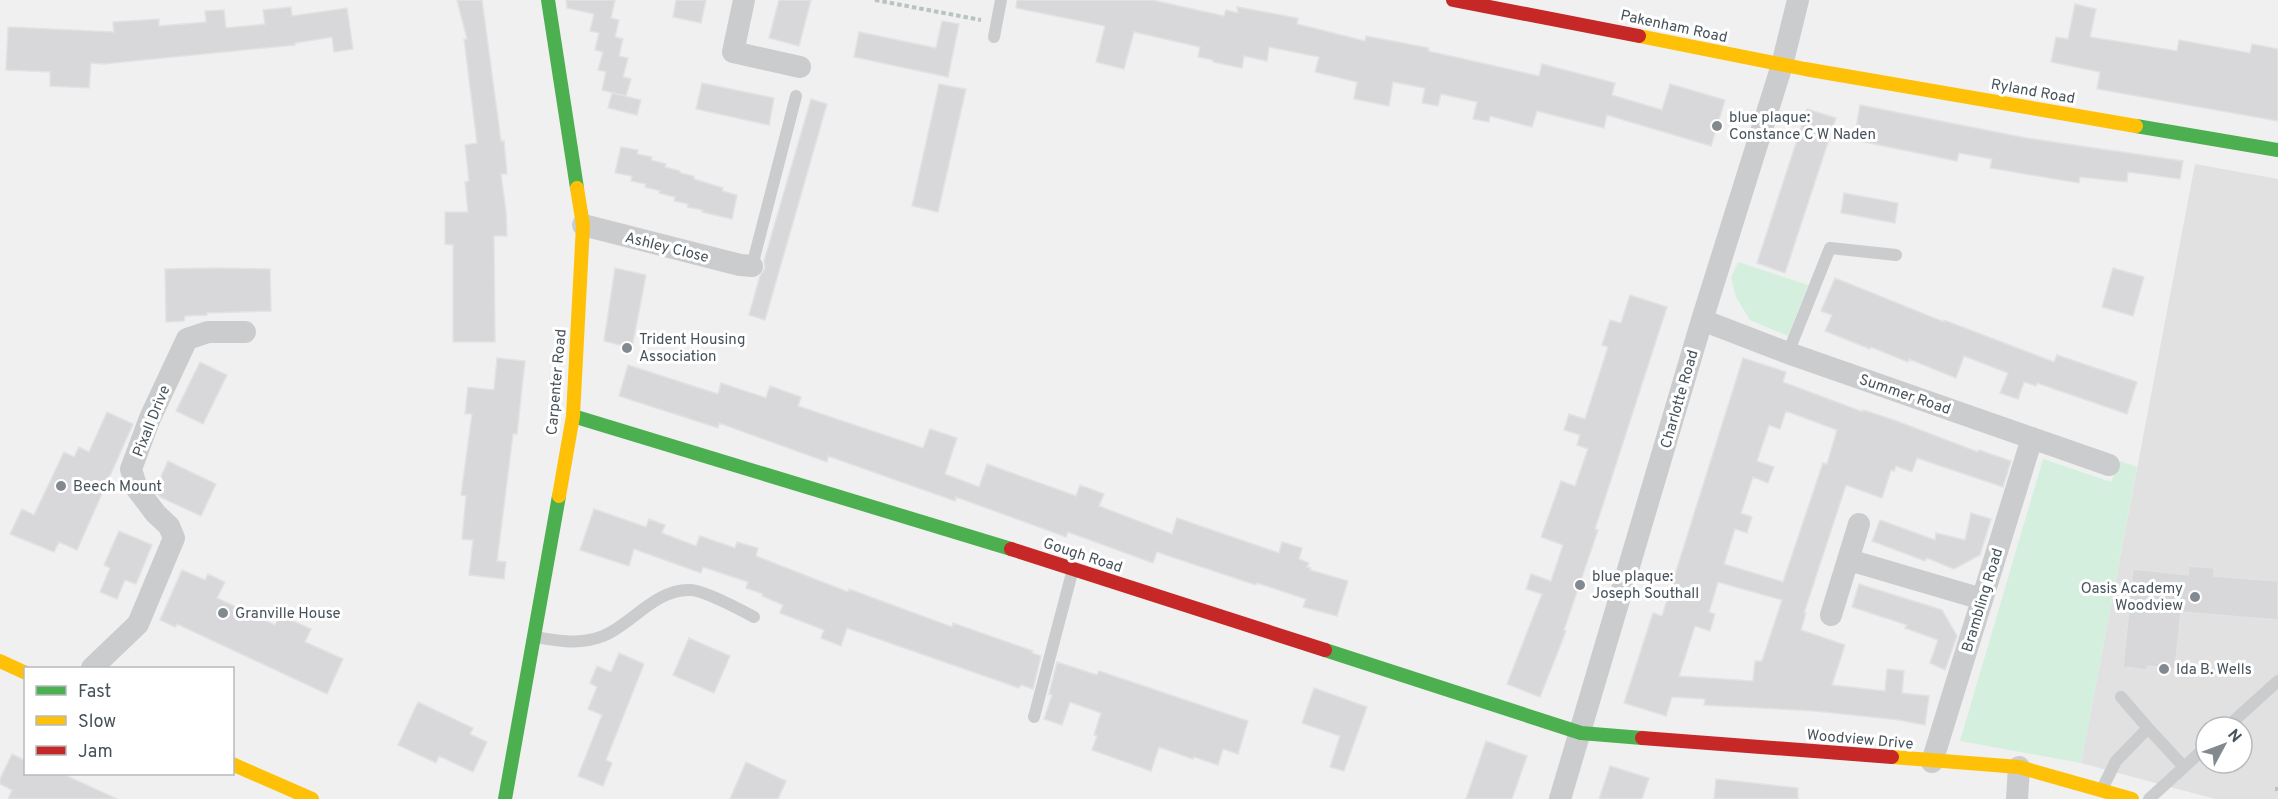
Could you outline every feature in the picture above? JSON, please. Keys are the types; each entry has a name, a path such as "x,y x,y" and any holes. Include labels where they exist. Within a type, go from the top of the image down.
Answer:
{"street":[{"name":"Carpenter Road","path":"505,799 573,416 583,225 548,0"},
{"path":"744,0 733,52 800,67"},
{"name":"Pakenham Road","path":"1453,0 1782,65"},
{"name":"Charlotte Road","path":"1560,799 1702,321 1782,65 1798,0"},
{"name":"Ryland Road","path":"1782,65 2278,150"},
{"name":"Ashley Close","path":"583,225 740,265 752,266"},
{"name":"Summer Road","path":"1702,321 2109,465"},
{"name":"Pixall Drive","path":"94,667 138,624 174,537 169,526 156,514 137,489 131,469 150,418 187,339 208,332 245,332"},
{"name":"Gough Road","path":"573,416 1073,568 1581,733"},
{"name":"Brambling Road","path":"1932,762 2032,438"},
{"path":"1831,615 1859,524"},
{"path":"1849,560 1983,599"},
{"path":"0,661 24,672"},
{"name":"Woodview Drive","path":"1581,733 2019,767 2132,799"},
{"path":"234,765 312,799"},
{"path":"2017,799 2019,767"}],"lane":[{"path":"994,37 1001,0"},
{"path":"752,266 796,96"},
{"path":"1788,353 1830,248 1896,255"},
{"path":"1034,717 1073,568"},
{"path":"534,637 573,643 603,636 664,595 691,590 730,604 754,617"},
{"path":"2241,715 2278,681"},
{"path":"2121,697 2184,767"},
{"path":"2102,789 2116,761 2148,728"},
{"path":"2149,799 2194,758"}],"path":[{"path":"875,0 997,23"}],"shaded area":[{"name":"Oasis Academy Woodview","path":"2195,164 2278,179 2278,799 2215,799 2081,763"}],"green space":[{"path":"1738,262 1808,285 1788,336 1750,320 1736,297 1731,278"},
{"path":"2043,459 2111,482 2120,461 2137,467 2081,763 1960,741"}],"building":[{"path":"457,0 482,0 501,141 504,141 507,174 501,174 507,236 494,236 495,342 453,342 453,245 445,244 445,212 468,212 465,182 469,181 465,145 477,143 464,39 467,39"},
{"path":"566,0 615,0 611,18 619,20 615,37 623,39 619,56 628,58 623,77 631,79 626,96 602,90 606,72 598,70 603,52 595,50 599,33 590,31 594,14 567,8"},
{"path":"676,0 706,0 701,23 673,17"},
{"path":"779,0 811,0 799,46 769,38"},
{"path":"1017,0 1152,0 1224,16 1226,10 1238,13 1237,7 1298,18 1297,24 1365,41 1366,36 1429,48 1428,51 1539,76 1542,64 1615,83 1612,95 1662,110 1670,84 1725,100 1711,146 1607,115 1604,128 1537,111 1532,127 1490,116 1489,122 1473,119 1477,102 1441,94 1438,106 1422,103 1425,88 1393,82 1389,106 1354,99 1357,82 1315,72 1319,57 1269,47 1267,61 1244,56 1242,68 1198,57 1200,47 1134,32 1124,69 1096,62 1105,26 1016,8"},
{"path":"2075,4 2096,9 2090,37 2177,51 2179,40 2250,53 2252,44 2278,49 2278,121 2097,89 2100,72 2051,62 2056,37 2068,39"},
{"path":"291,7 292,16 347,8 353,49 334,52 332,37 295,43 295,45 103,64 91,63 89,88 50,86 50,72 6,70 8,27 114,32 113,22 159,19 159,26 206,22 205,11 224,10 226,28 265,24 263,10"},
{"path":"942,21 959,24 948,77 854,57 859,32 936,48"},
{"path":"702,83 774,98 769,125 696,109"},
{"path":"939,84 966,89 938,212 912,206"},
{"path":"612,93 641,100 637,115 608,108"},
{"path":"811,99 827,104 765,320 749,315 760,276 765,268 764,261"},
{"path":"1860,105 2026,138 2183,161 2180,179 2128,172 2127,182 2080,177 2079,183 1990,168 1992,159 1959,153 1957,161 1854,140"},
{"path":"1807,109 1836,118 1785,273 1757,263"},
{"path":"621,147 638,150 637,154 652,157 651,160 666,164 665,167 694,176 694,179 737,195 732,219 687,207 688,204 674,201 675,197 645,187 646,184 631,181 632,176 615,173"},
{"path":"1844,193 1898,203 1895,223 1841,213"},
{"path":"615,268 646,275 632,348 604,341"},
{"path":"2113,268 2144,277 2133,316 2102,307"},
{"path":"165,269 270,269 271,311 207,313 207,315 185,316 184,321 166,322"},
{"path":"1835,278 1944,322 1944,320 2054,362 2057,355 2137,382 2127,414 2037,383 2036,386 2024,382 2018,399 2000,393 2008,373 1964,356 1956,378 1909,359 1908,362 1825,331 1832,315 1821,311"},
{"path":"1630,295 1667,307 1595,529 1598,530 1564,630 1566,631 1540,697 1507,684 1542,594 1526,589 1531,574 1551,581 1563,545 1541,537 1561,481 1575,486 1588,449 1577,445 1580,435 1564,430 1569,414 1585,419 1608,347 1602,345 1610,320 1621,323"},
{"path":"497,358 525,361 517,434 513,434 497,561 506,562 504,579 469,575 473,540 462,539 466,496 461,495 472,414 465,414 468,387 494,390"},
{"path":"1743,358 1786,372 1783,382 1978,452 1979,450 2011,461 2003,487 1917,458 1912,472 1896,466 1894,471 1891,470 1882,498 1846,485 1804,613 1806,613 1801,630 1845,645 1832,685 1885,691 1887,669 1904,671 1902,693 1929,696 1925,725 1815,711 1704,705 1705,699 1672,697 1666,716 1624,703 1653,613 1662,616","holes":["1786,411 1837,430 1827,464 1823,463 1783,582 1724,564 1735,529 1747,533 1752,517 1741,513 1753,477 1768,483 1774,467 1757,461 1769,425 1780,429","1718,582 1782,600 1762,661 1755,661 1753,681 1679,676 1695,626 1710,631 1715,614 1709,612"]},
{"path":"200,362 227,375 203,424 176,411"},
{"path":"628,365 718,394 721,383 766,398 770,386 801,397 798,406 923,448 930,429 957,438 945,474 979,487 987,464 1076,496 1080,485 1104,494 1099,506 1172,534 1177,518 1279,553 1282,542 1302,548 1299,559 1309,563 1307,567 1311,568 1310,570 1348,581 1337,616 1303,607 1306,599 1157,552 1153,563 1068,532 1066,537 956,497 955,501 828,456 827,462 719,423 718,428 619,396"},
{"name":"Beech Mount","path":"107,412 133,424 77,550 59,542 54,552 10,534 22,509 34,515 64,452 74,457 79,447 89,452"},
{"path":"168,461 216,484 201,516 160,497 155,490"},
{"path":"594,509 646,527 649,519 665,525 662,533 696,546 700,536 735,548 737,542 758,548 756,556 848,592 849,589 952,627 953,623 1033,651 1032,653 1041,656 1033,689 1021,685 1019,688 847,628 841,646 821,638 824,630 780,613 783,605 746,588 748,582 703,567 701,573 634,549 629,566 580,550"},
{"path":"1971,513 1991,519 1980,555 1954,569 1927,558 1925,561 1872,541 1880,520 1935,540 1936,533 1965,540"},
{"name":"Beech Mount","path":"119,531 152,545 136,584 125,580 117,599 100,592 110,568 104,565"},
{"path":"2189,566 2214,568 2214,576 2278,581 2278,620 2181,612 2175,669 2148,666 2147,670 2123,667 2133,569 2188,575"},
{"path":"182,570 205,580 208,574 225,582 217,598 275,625 280,615 311,629 305,642 343,659 327,694 177,624 175,627 160,620"},
{"path":"1859,584 1942,610 1957,636 1945,670 1930,663 1938,640 1905,628 1907,625 1852,607"},
{"path":"689,638 730,656 714,693 673,675"},
{"path":"619,653 644,664 606,760 612,763 603,786 578,776 602,715 588,709 597,687 590,683 597,666 611,672"},
{"path":"1057,662 1097,675 1099,671 1248,721 1238,754 1223,749 1218,765 1159,747 1151,771 1092,750 1101,713 1070,702 1062,725 1044,719 1052,695 1049,694"},
{"path":"1314,688 1367,707 1344,771 1330,767 1340,736 1302,723"},
{"path":"418,702 473,728 470,734 487,742 473,772 439,756 436,763 398,745"},
{"path":"1486,741 1527,756 1512,799 1466,799"},
{"path":"12,754 24,760 24,775 65,775 117,799 8,799 12,790 0,784 0,779"},
{"path":"746,762 786,781 778,799 730,799"},
{"path":"1610,766 1649,778 1642,799 1599,799"},
{"path":"1716,779 1798,788 1798,799 1714,799"}],"traffic: fast":[{"path":"548,0 577,188"},
{"path":"2136,126 2278,150"},
{"path":"573,416 1011,549"},
{"path":"505,799 559,496"},
{"path":"1325,650 1581,733 1642,738"}],"traffic: slow":[{"path":"1639,36 1805,69 2136,126"},
{"path":"559,496 573,416 583,225 577,188"},
{"path":"0,661 24,672"},
{"path":"1892,757 2019,767 2132,799"},
{"path":"234,765 312,799"}],"traffic: jam":[{"path":"1453,0 1639,36"},
{"path":"1011,549 1325,650"},
{"path":"1642,738 1892,757"}],"place":[{"name":"blue plaque: Constance C W Naden","path":"1717,126"},
{"name":"Trident Housing Association","path":"627,348"},
{"name":"Beech Mount","path":"61,486"},
{"name":"blue plaque: Joseph Southall","path":"1580,585"},
{"name":"Oasis Academy Woodview","path":"2195,597"},
{"name":"Granville House","path":"223,613"},
{"name":"Ida B. Wells","path":"2164,669"}]}
